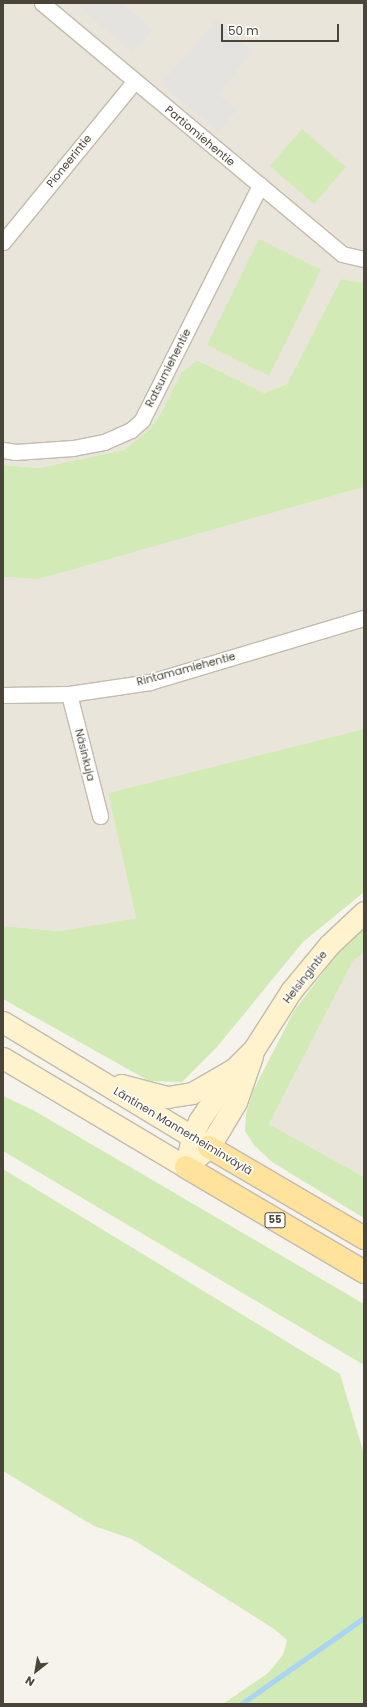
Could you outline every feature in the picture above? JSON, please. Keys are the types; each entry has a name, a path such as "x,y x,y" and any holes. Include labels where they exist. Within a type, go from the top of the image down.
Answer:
{"main road":[{"name":"Helsingintie","path":"186,1167 200,1142 234,1069 254,1049 291,991 329,945 364,912"},
{"name":"Läntinen Mannerheiminväylä","path":"3,1022 200,1142 364,1238"},
{"name":"Helsingintie","path":"200,1142 236,1102 254,1049"},
{"path":"3,1058 186,1167"},
{"name":"Helsingintie","path":"95,1078 167,1097 192,1093 216,1077 234,1069"},
{"name":"55","path":"186,1167 364,1272"}],"street":[{"name":"Partiomiehentie","path":"42,3 342,254 364,260"},
{"name":"Pioneerintie","path":"3,242 135,81"},
{"name":"Ratsumiehentie","path":"3,450 15,452 73,448 104,442 131,430 142,420 260,185"},
{"name":"Rintamamiehentie","path":"3,695 69,694 150,682 364,618"},
{"name":"Näsinkuja","path":"69,694 100,816"}],"shaded area":[{"path":"3,3 364,3 364,283 341,279 287,384 264,393 197,360 181,373 161,413 149,430 124,450 39,468 3,465"},
{"path":"76,3 122,3 153,30 132,53"},
{"path":"216,20 253,52 218,94 237,110 218,132 161,84"},
{"path":"364,487 364,729 108,793 136,918 59,931 3,926 3,577 39,579"},
{"path":"364,953 364,1177 269,1124 353,961"}],"green space":[{"path":"302,129 346,167 314,204 270,166"},
{"path":"259,239 321,270 269,376 207,345"},
{"path":"341,279 364,283 364,487 39,579 3,577 3,465 39,468 124,450 149,430 161,413 181,373 197,360 264,393 287,384"},
{"path":"364,729 364,892 303,942 217,1047 182,1082 149,1081 3,999 3,926 59,931 136,918 108,793"},
{"path":"364,928 364,953 353,961 269,1124 364,1177 364,1218 272,1162 254,1145 245,1131 246,1114 253,1091 294,1011 338,953"},
{"path":"3,1096 33,1110 364,1304 364,1365 3,1151"},
{"path":"3,1169 340,1374 364,1454 364,1704 223,1704 268,1673 283,1655 287,1640 274,1629 132,1539 94,1526 3,1471"}],"waterway":[{"path":"241,1704 364,1618"}]}
